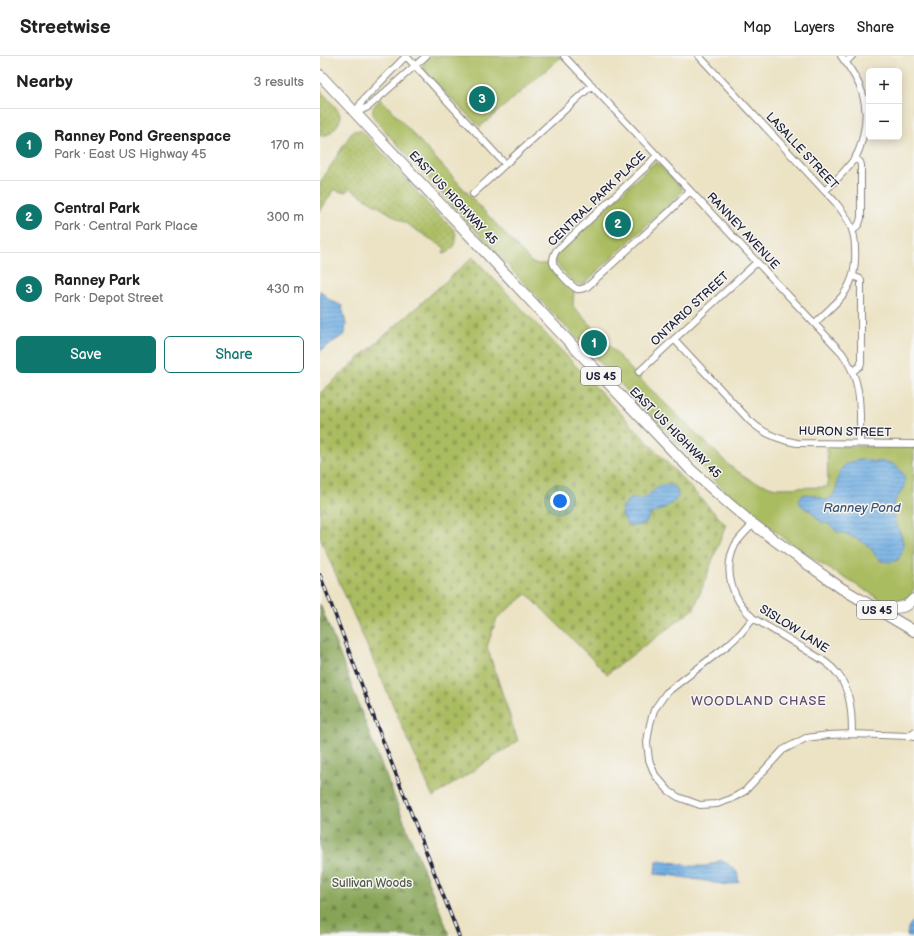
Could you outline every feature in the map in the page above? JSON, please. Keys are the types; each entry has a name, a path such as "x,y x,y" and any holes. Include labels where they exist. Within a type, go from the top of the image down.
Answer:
{"main road":[{"name":"EAST US HIGHWAY 45","path":"320,75 690,469 753,524 841,588 914,631"},
{"path":"873,607 900,607 910,603 914,598"}],"street":[{"path":"355,113 363,100 406,56 505,164"},
{"path":"355,113 368,107 426,56"},
{"name":"RANNEY AVENUE","path":"564,56 847,359 853,371 859,392 860,444"},
{"name":"LASALLE STREET","path":"699,56 825,191 848,219 853,231 856,261 855,270 843,295 815,323"},
{"path":"825,191 855,158 861,145 866,118 863,93 855,76 841,56"},
{"path":"846,62 852,56"},
{"path":"473,194 592,85"},
{"name":"CENTRAL PARK PLACE","path":"657,155 643,170 556,251 552,261 554,267 574,287 578,289 587,287 690,191"},
{"path":"853,231 859,224 861,218 862,168 860,162 855,158"},
{"name":"ONTARIO STREET","path":"639,372 757,262"},
{"path":"853,276 861,282 861,363 860,366 853,371"},
{"name":"HURON STREET","path":"674,339 755,426 774,437 796,443 914,444"},
{"name":"SISLOW LANE","path":"753,524 740,538 735,546 731,558 730,578 732,588 737,599 746,612 754,618 824,661 837,673 847,690 851,707 852,734"},
{"path":"754,618 728,645 666,693 654,710 650,724 648,742 649,760 655,775 669,791 678,797 700,805 717,804 731,799 745,791 783,750 806,738 852,734 911,736 914,732"}],"green space":[{"path":"429,56 561,57 480,127 424,72 423,65"},
{"path":"320,90 337,109 340,118 339,122 331,132 320,136"},
{"path":"381,99 531,262 535,264 548,264 574,290 573,306 642,381 730,466 752,481 776,488 828,487 827,446 914,447 914,589 909,597 901,602 891,603 880,599 823,565 785,539 724,490 520,279 376,121 373,114 373,109"},
{"path":"361,130 433,210 453,229 456,235 456,242 450,251 444,254 445,248 349,188 346,192 340,192 334,189 320,212 320,183 352,132"},
{"path":"657,162 681,187 681,193 585,283 580,285 573,282 556,263 554,259 555,255 654,163"},
{"path":"473,257 726,525 694,609 607,674 527,594 497,618 487,647 518,741 433,797 320,538 320,393"},
{"name":"Sullivan Woods","path":"320,604 374,746 450,936 320,936"}],"water":[{"path":"320,290 330,300 342,306 346,324 345,334 320,351"},
{"name":"Ranney Pond","path":"858,460 884,462 895,465 901,471 905,479 903,488 893,506 894,518 903,542 902,553 898,560 891,562 881,561 863,542 844,533 837,532 830,525 817,519 811,511 802,506 799,501 802,495 805,494 814,495 826,500 832,496 835,492 843,467"},
{"path":"660,485 672,485 677,489 678,497 668,506 649,515 647,521 642,525 628,525 622,514 622,508 629,499 644,499"},
{"path":"661,860 692,866 706,866 721,860 737,872 739,882 728,885 655,874 656,861"},
{"path":"914,921 914,936 907,936 909,926"}],"railway":[{"path":"320,575 459,936"}],"place":[{"name":"Ranney Park","path":"482,99"},
{"name":"Central Park","path":"618,224"},
{"name":"Ranney Pond Greenspace","path":"594,343"}],"district":[{"name":"WOODLAND CHASE","path":"759,701"}]}
